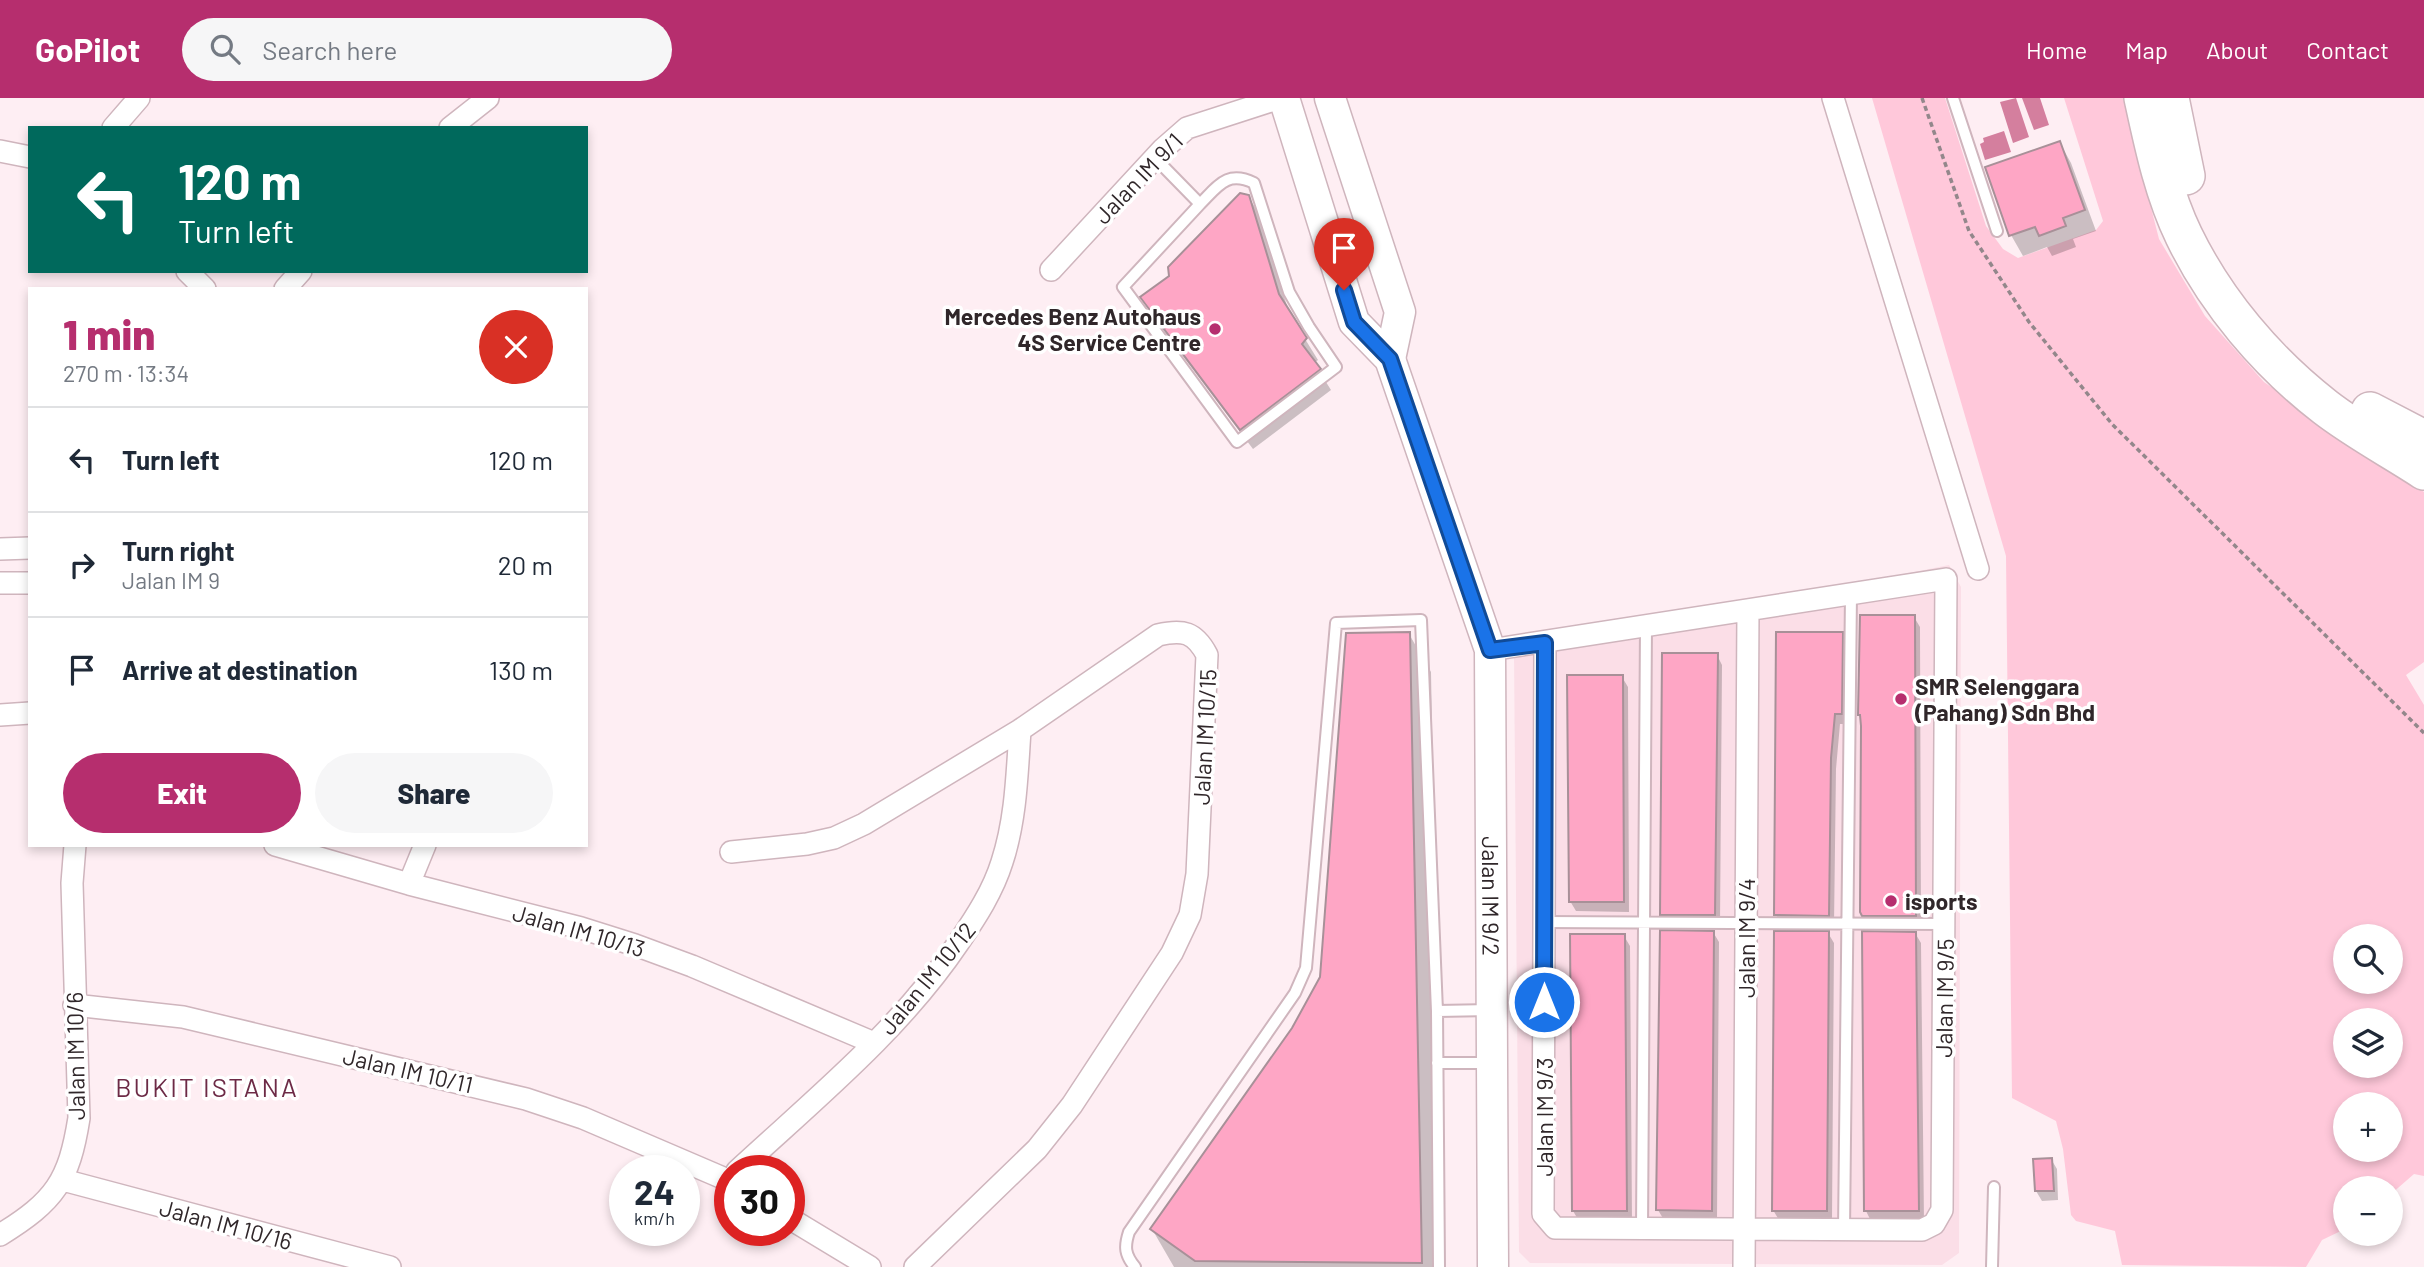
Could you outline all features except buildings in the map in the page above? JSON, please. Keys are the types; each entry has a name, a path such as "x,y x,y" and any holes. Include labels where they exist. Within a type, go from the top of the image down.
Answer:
{"highway":[{"path":"2143,98 2157,161 2183,235 2220,297 2267,356 2326,408 2424,471"},
{"path":"2171,98 2181,159 2195,205 2216,255 2250,305 2295,357 2339,393 2424,439"}],"street":[{"path":"115,126 139,98"},
{"path":"453,126 488,98"},
{"path":"1282,98 1354,322 1390,359"},
{"name":"Jalan IM 9/1","path":"1051,270 1155,158 1187,128 1282,98"},
{"path":"1330,98 1400,312 1390,359"},
{"path":"1833,98 1978,569"},
{"path":"0,151 28,158"},
{"path":"1332,254 1346,243 1359,239 1376,242"},
{"path":"189,273 203,287"},
{"path":"287,287 299,273"},
{"path":"1344,290 1365,295 1380,287 1387,273"},
{"name":"Jalan IM 9/2","path":"1390,359 1490,650 1493,1267"},
{"path":"0,549 28,548"},
{"name":"Jalan IM 9/5","path":"1745,1231 1922,1230 1934,1224 1942,1210 1946,579 1851,594"},
{"path":"0,583 28,583"},
{"path":"1490,650 1851,594"},
{"name":"Jalan IM 9/4","path":"1744,1267 1748,610"},
{"name":"Jalan IM 10/15","path":"731,852 807,844 834,838 864,824 1020,730 1158,635 1184,632 1201,643 1208,655 1197,874 1190,915 1172,953 1037,1149 915,1267"},
{"name":"Jalan IM 9/3","path":"1545,643 1543,1214 1555,1228 1745,1231"},
{"path":"0,715 28,713"},
{"name":"Jalan IM 10/12","path":"754,1155 874,1043 921,993 980,912 1002,864 1015,812 1020,730"},
{"name":"Jalan IM 10/6","path":"0,1235 42,1205 62,1180 73,1152 79,1118 72,883 75,847"},
{"name":"Jalan IM 10/13","path":"282,847 409,884 582,928 635,945 692,966 874,1043"},
{"path":"409,884 424,847"},
{"name":"Jalan IM 10/11","path":"74,1006 183,1017 526,1099 583,1118 714,1170"},
{"name":"Jalan IM 10/16","path":"62,1180 390,1267"},
{"path":"805,1228 870,1267"}],"lane":[{"path":"1953,98 1997,231"},
{"path":"1155,158 1200,204"},
{"path":"1241,177 1254,183 1289,292 1336,367 1237,442 1123,287 1200,204 1224,180 1241,177"},
{"path":"1844,1231 1851,594"},
{"path":"1135,1267 1127,1256 1125,1245 1129,1232 1295,993 1306,968 1336,623 1421,620 1437,1011 1440,1267"},
{"path":"1643,1229 1646,625"},
{"path":"1545,922 1945,924"},
{"path":"1437,1011 1492,1010"},
{"path":"1437,1063 1492,1063"},
{"path":"1992,1267 1994,1187"}],"path":[{"path":"1922,98 1969,231 2029,322 2112,424 2424,733"}],"shaded area":[{"path":"1872,98 1945,98 1986,226 2003,249 2018,258 2096,230 2103,221 2064,98 2123,98 2159,239 2205,316 2264,382 2424,492 2424,662 2406,675 2424,705 2424,1176 2414,1174 2403,1184 2403,1176 2333,1176 2333,1235 2322,1240 2306,1267 2122,1265 2115,1231 2076,1221 2071,1215 2063,1149 2056,1121 2012,1098 2006,556"},
{"path":"2016,98 2029,137 2013,143 2000,102"},
{"path":"2022,98 2040,98 2049,125 2034,130"},
{"path":"2004,131 2011,152 1985,160 1980,144 1984,142 1983,138"},
{"path":"1949,565 1961,587 1959,1253 1942,1265 1530,1263 1519,1252 1514,652"}],"place":[{"name":"Mercedes Benz Autohaus 4S Service Centre","path":"1215,329"},
{"name":"SMR Selenggara (Pahang) Sdn Bhd","path":"1901,699"},
{"name":"isports","path":"1891,901"}],"district":[{"name":"BUKIT ISTANA","path":"207,1086"}],"route":[{"path":"1344,290 1354,322 1390,359 1490,650 1545,643 1544,1002"}]}
